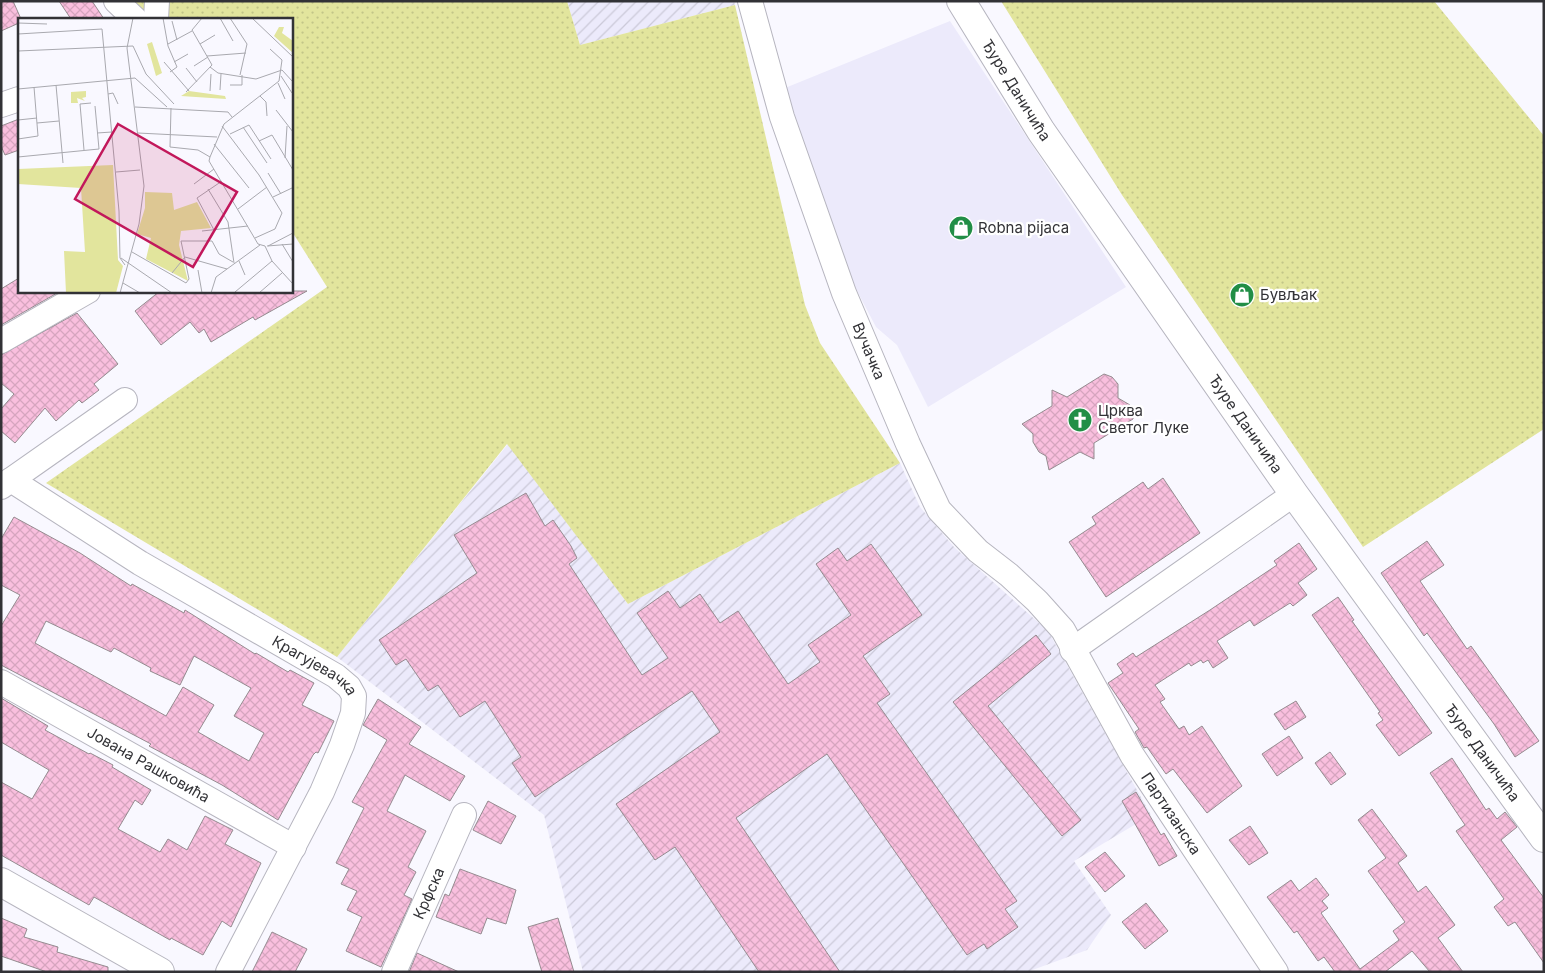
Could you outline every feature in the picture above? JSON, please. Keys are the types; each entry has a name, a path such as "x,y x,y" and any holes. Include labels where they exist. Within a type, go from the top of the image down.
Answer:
{"street":[{"path":"116,1 134,18"},
{"path":"156,18 157,1"},
{"name":"Вучачка","path":"750,1 782,117 844,293 929,490 939,510 978,551 1009,575 1054,618 1072,650"},
{"name":"Ђуре Даничића","path":"961,1 1041,131 1294,494 1544,838"},
{"path":"1,105 18,99"},
{"path":"1,341 86,292"},
{"name":"Крагујевачка","path":"125,400 6,483 140,563 302,655 349,686 354,696 353,713 322,792 228,972"},
{"path":"1072,650 1294,494"},
{"name":"Партизанска","path":"1072,650 1132,755 1276,972"},
{"name":"Јована Рашковића","path":"1,682 294,847"},
{"name":"Крфска","path":"394,972 464,815"},
{"path":"1,882 160,972"}],"shaded area":[{"path":"567,1 734,1 735,5 580,45"},
{"name":"Robna pijaca","path":"950,21 1126,287 928,407 897,345 876,327 855,287 785,88"},
{"path":"508,444 628,604 900,463 920,507 954,547 1048,631 1151,815 1074,861 1111,915 1087,950 1027,972 583,972 544,815 337,657"}],"green space":[{"path":"127,1 567,1 580,45 735,5 805,305 820,343 900,463 628,604 507,444 337,657 46,483 327,287 292,232 292,18 144,18"},
{"path":"1001,1 1434,1 1544,136 1544,429 1363,547 1122,195"}],"building":[{"path":"1,1 13,1 21,18 18,18 18,23 1,31"},
{"path":"59,1 92,1 103,18 70,18"},
{"path":"18,119 18,150 5,155 1,146 1,126"},
{"path":"18,279 18,292 59,292 1,325 1,289"},
{"path":"307,291 255,320 253,317 211,342 204,329 199,333 190,322 161,345 135,311 159,292"},
{"path":"77,313 118,364 94,384 99,390 82,403 79,400 56,421 45,408 15,443 1,431 1,409 14,394 1,383 1,355"},
{"name":"Црква Светог Луке","path":"1104,374 1112,377 1118,384 1118,398 1130,405 1133,419 1094,443 1094,459 1080,452 1049,470 1046,456 1039,452 1033,442 1033,434 1022,424 1052,406 1052,390 1067,397"},
{"path":"1163,478 1200,533 1106,597 1069,542 1096,524 1092,517 1143,482 1148,489"},
{"path":"526,493 545,526 553,520 571,546 577,558 569,564 642,675 668,658 637,613 668,591 680,608 700,594 720,623 738,611 788,684 820,662 808,645 851,615 816,564 838,548 847,561 871,544 922,615 863,656 890,694 877,703 1017,901 1005,909 1018,927 987,949 984,944 967,955 827,754 736,818 840,972 759,972 675,847 655,860 616,804 720,732 692,691 535,797 512,763 521,757 485,701 460,717 438,685 428,691 406,659 396,665 379,640 477,573 454,535"},
{"path":"14,517 80,553 131,586 132,584 184,613 185,610 255,654 288,672 290,670 314,683 302,705 334,721 318,753 316,752 313,755 278,820 222,785 149,746 151,744 1,665 1,626 20,595 1,585 1,539","holes":["46,621 111,652 114,648 151,668 150,671 180,685 194,656 251,688 234,716 264,733 249,761 198,732 214,705 183,687 166,716 35,643"]},
{"path":"1427,541 1444,565 1420,581 1467,649 1471,646 1539,741 1515,757 1494,724 1427,633 1424,636 1381,573"},
{"path":"1299,543 1317,569 1298,583 1307,595 1293,606 1290,603 1254,626 1250,620 1217,641 1228,658 1213,668 1208,660 1203,663 1201,660 1191,666 1189,663 1155,685 1165,699 1160,702 1179,729 1184,726 1189,735 1202,726 1242,786 1207,813 1173,769 1166,774 1147,747 1144,748 1135,732 1139,729 1108,683 1123,673 1117,664 1133,653 1136,657 1210,610 1277,565 1274,561"},
{"path":"1338,597 1354,620 1352,621 1432,733 1399,756 1376,725 1383,720 1378,713 1380,712 1312,615"},
{"path":"1036,635 1051,654 988,706 1081,820 1062,836 953,702"},
{"path":"1,698 48,726 45,730 113,765 112,767 151,790 142,805 135,800 118,829 160,852 168,839 187,850 205,816 233,830 225,844 261,863 231,927 222,921 203,955 171,938 170,940 94,897 89,905 1,855 1,782 32,799 49,770 1,742"},
{"path":"378,699 421,727 409,744 465,776 450,801 405,775 387,811 426,831 408,867 416,872 404,895 412,899 381,967 346,951 362,917 347,910 357,891 341,884 349,869 336,863 364,808 352,802 387,740 363,725"},
{"path":"1296,701 1306,717 1285,730 1274,714"},
{"path":"1289,736 1303,758 1277,776 1262,754"},
{"path":"1330,752 1346,774 1331,785 1315,763"},
{"path":"1452,758 1486,810 1489,808 1497,819 1505,812 1517,827 1501,840 1544,898 1544,963 1515,922 1508,926 1494,907 1504,899 1456,831 1465,825 1430,773"},
{"path":"1136,792 1161,835 1164,833 1177,856 1159,866 1122,801"},
{"path":"488,801 516,816 501,844 473,830"},
{"path":"1372,809 1407,856 1398,863 1418,892 1426,886 1455,925 1438,938 1463,972 1430,972 1412,951 1385,972 1335,972 1324,957 1318,961 1297,931 1294,933 1267,897 1291,880 1299,891 1316,878 1329,895 1322,901 1328,908 1321,913 1360,969 1399,940 1393,931 1405,922 1368,871 1386,858 1358,820"},
{"path":"1250,826 1268,853 1249,865 1229,840"},
{"path":"1105,852 1125,876 1105,892 1085,867"},
{"path":"460,869 516,890 506,924 487,918 481,934 436,917 445,894 449,896"},
{"path":"1146,903 1168,931 1145,949 1122,922"},
{"path":"1,918 27,929 24,937 58,947 57,952 108,967 108,972 47,972 1,956"},
{"path":"558,918 574,972 542,972 528,927"},
{"path":"272,932 307,949 295,972 252,972"},
{"path":"417,953 459,972 409,972"}],"place":[{"name":"Robna pijaca","path":"961,228"},
{"name":"Бувљак","path":"1242,295"},
{"name":"Црква Светог Луке","path":"1080,420"}]}
